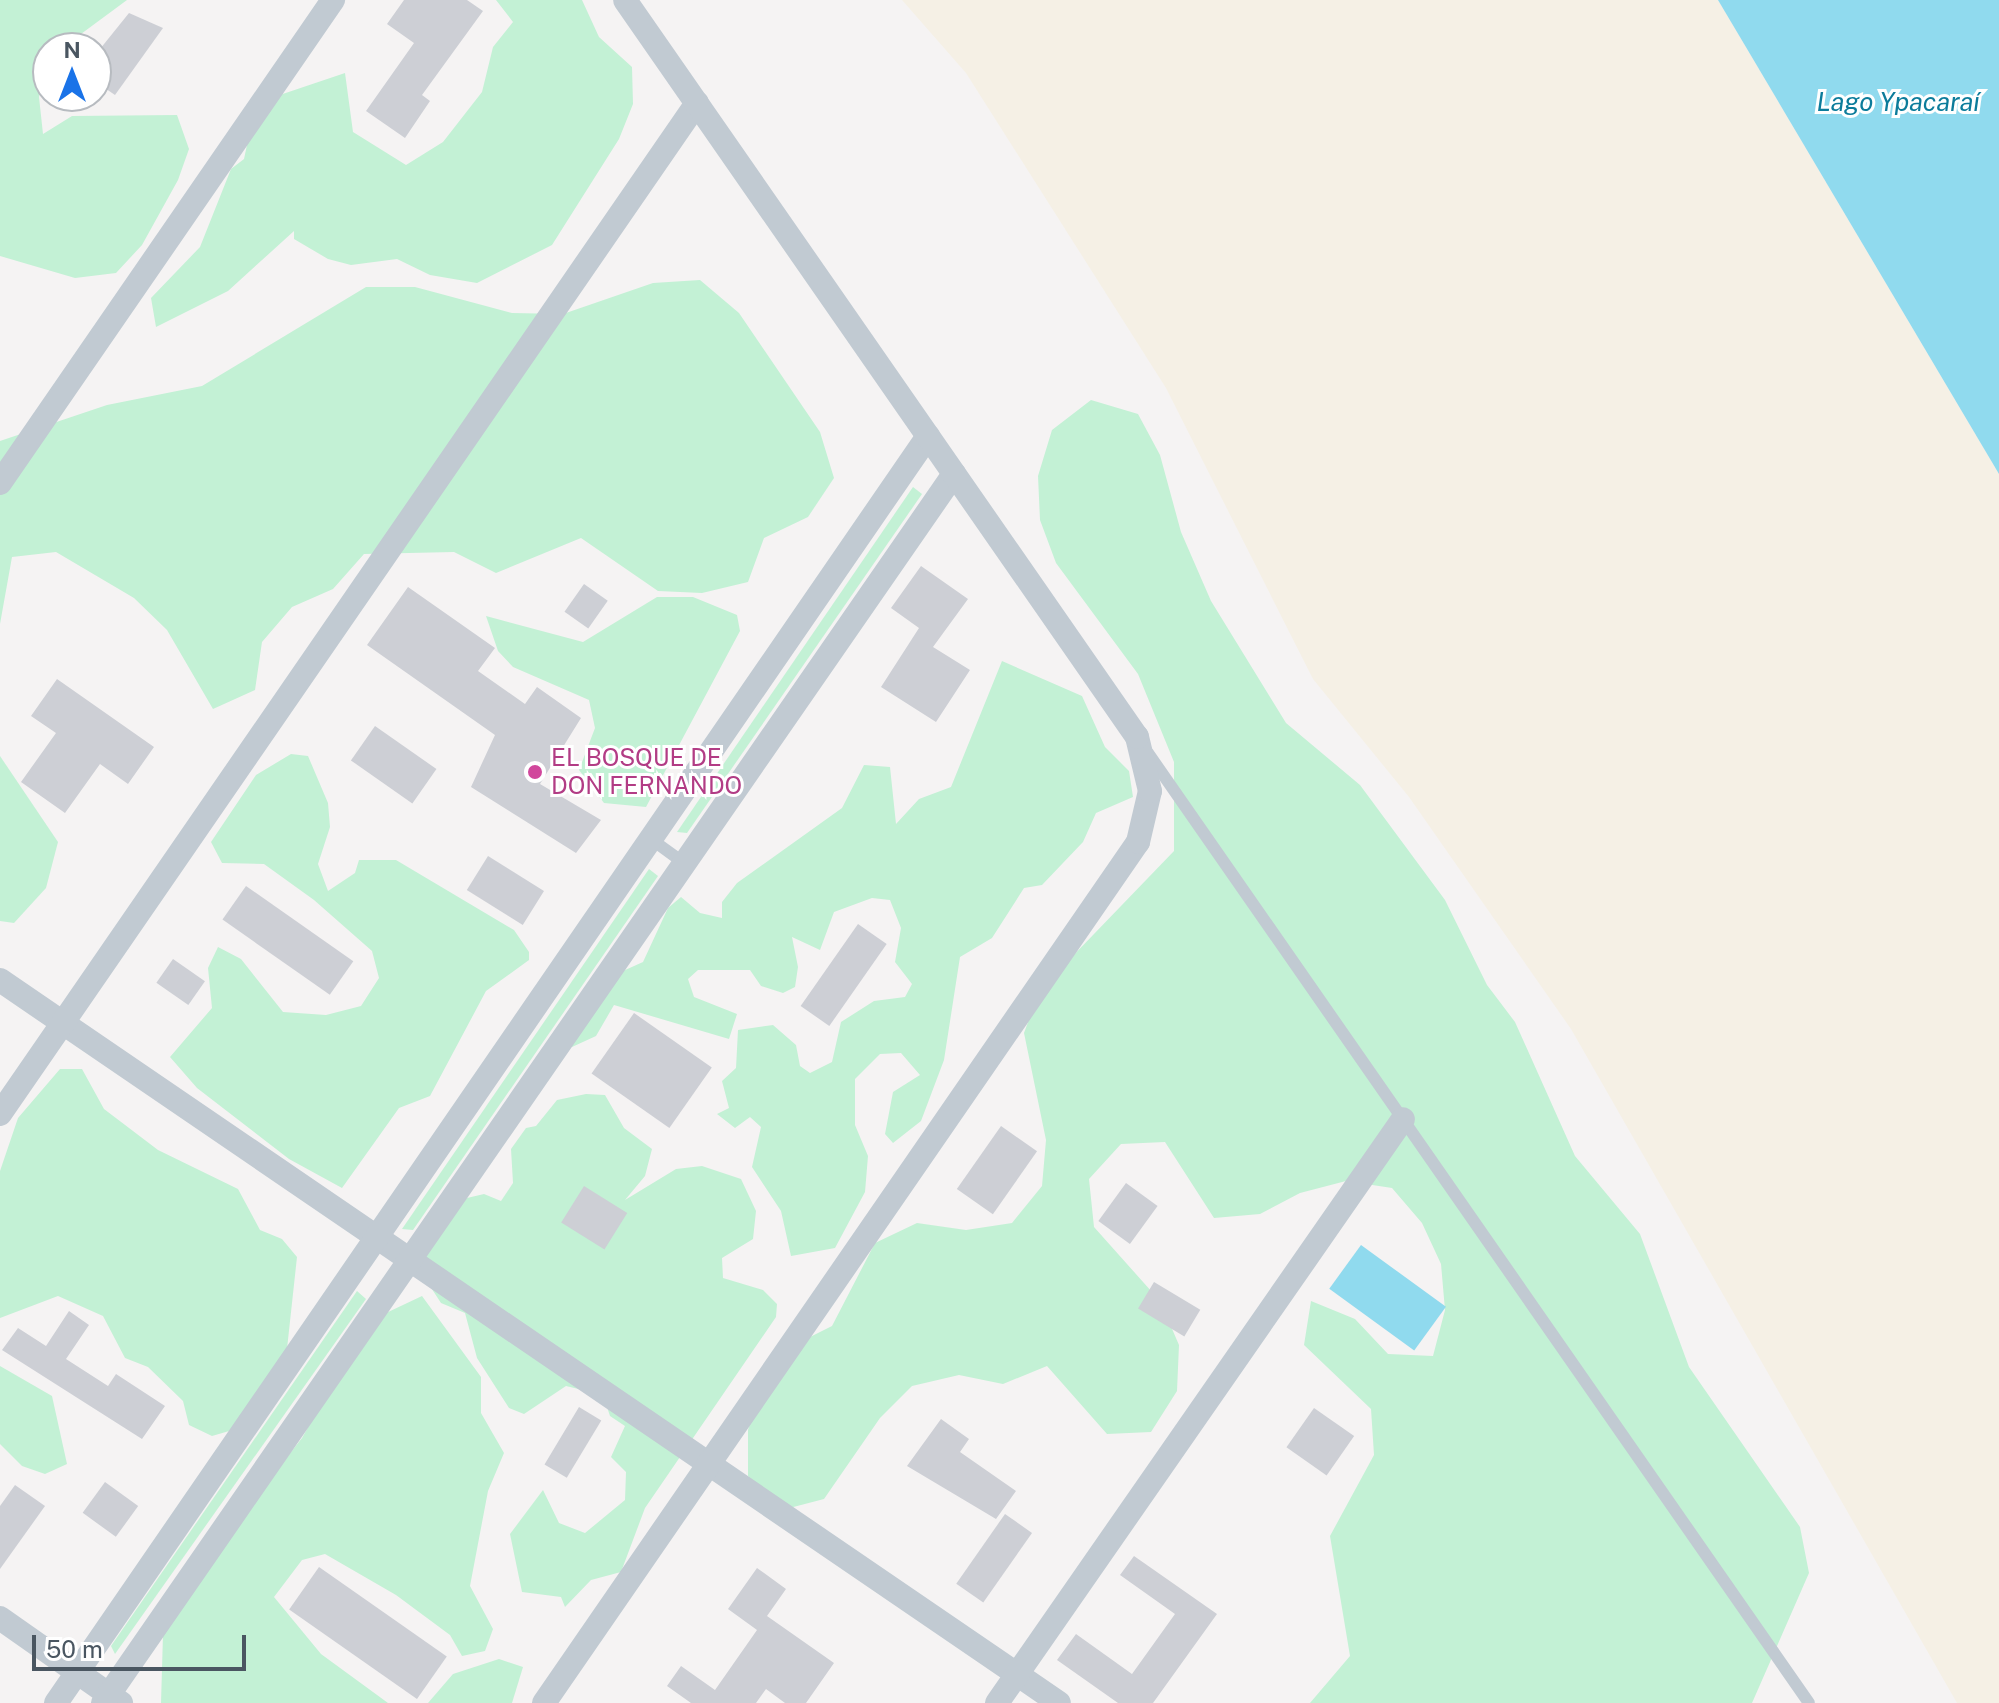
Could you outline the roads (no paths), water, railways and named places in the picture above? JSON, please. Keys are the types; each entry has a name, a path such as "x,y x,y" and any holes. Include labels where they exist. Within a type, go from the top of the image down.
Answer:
{"street":[{"path":"0,483 333,0"},
{"path":"544,1703 1138,842 1150,791 1137,737 625,0"},
{"path":"0,1114 697,103"},
{"path":"56,1703 928,436"},
{"path":"0,1618 111,1700 409,1260 954,474"},
{"path":"0,980 1059,1703"},
{"path":"997,1703 1403,1119"}],"lane":[{"path":"1137,737 1809,1703"},
{"path":"651,839 684,863"}],"water":[{"name":"Lago Ypacaraí","path":"1718,0 1999,0 1999,474"},
{"path":"1361,1245 1446,1307 1414,1350 1329,1289"}],"place":[{"name":"EL BOSQUE DE DON FERNANDO","path":"535,772"}]}
